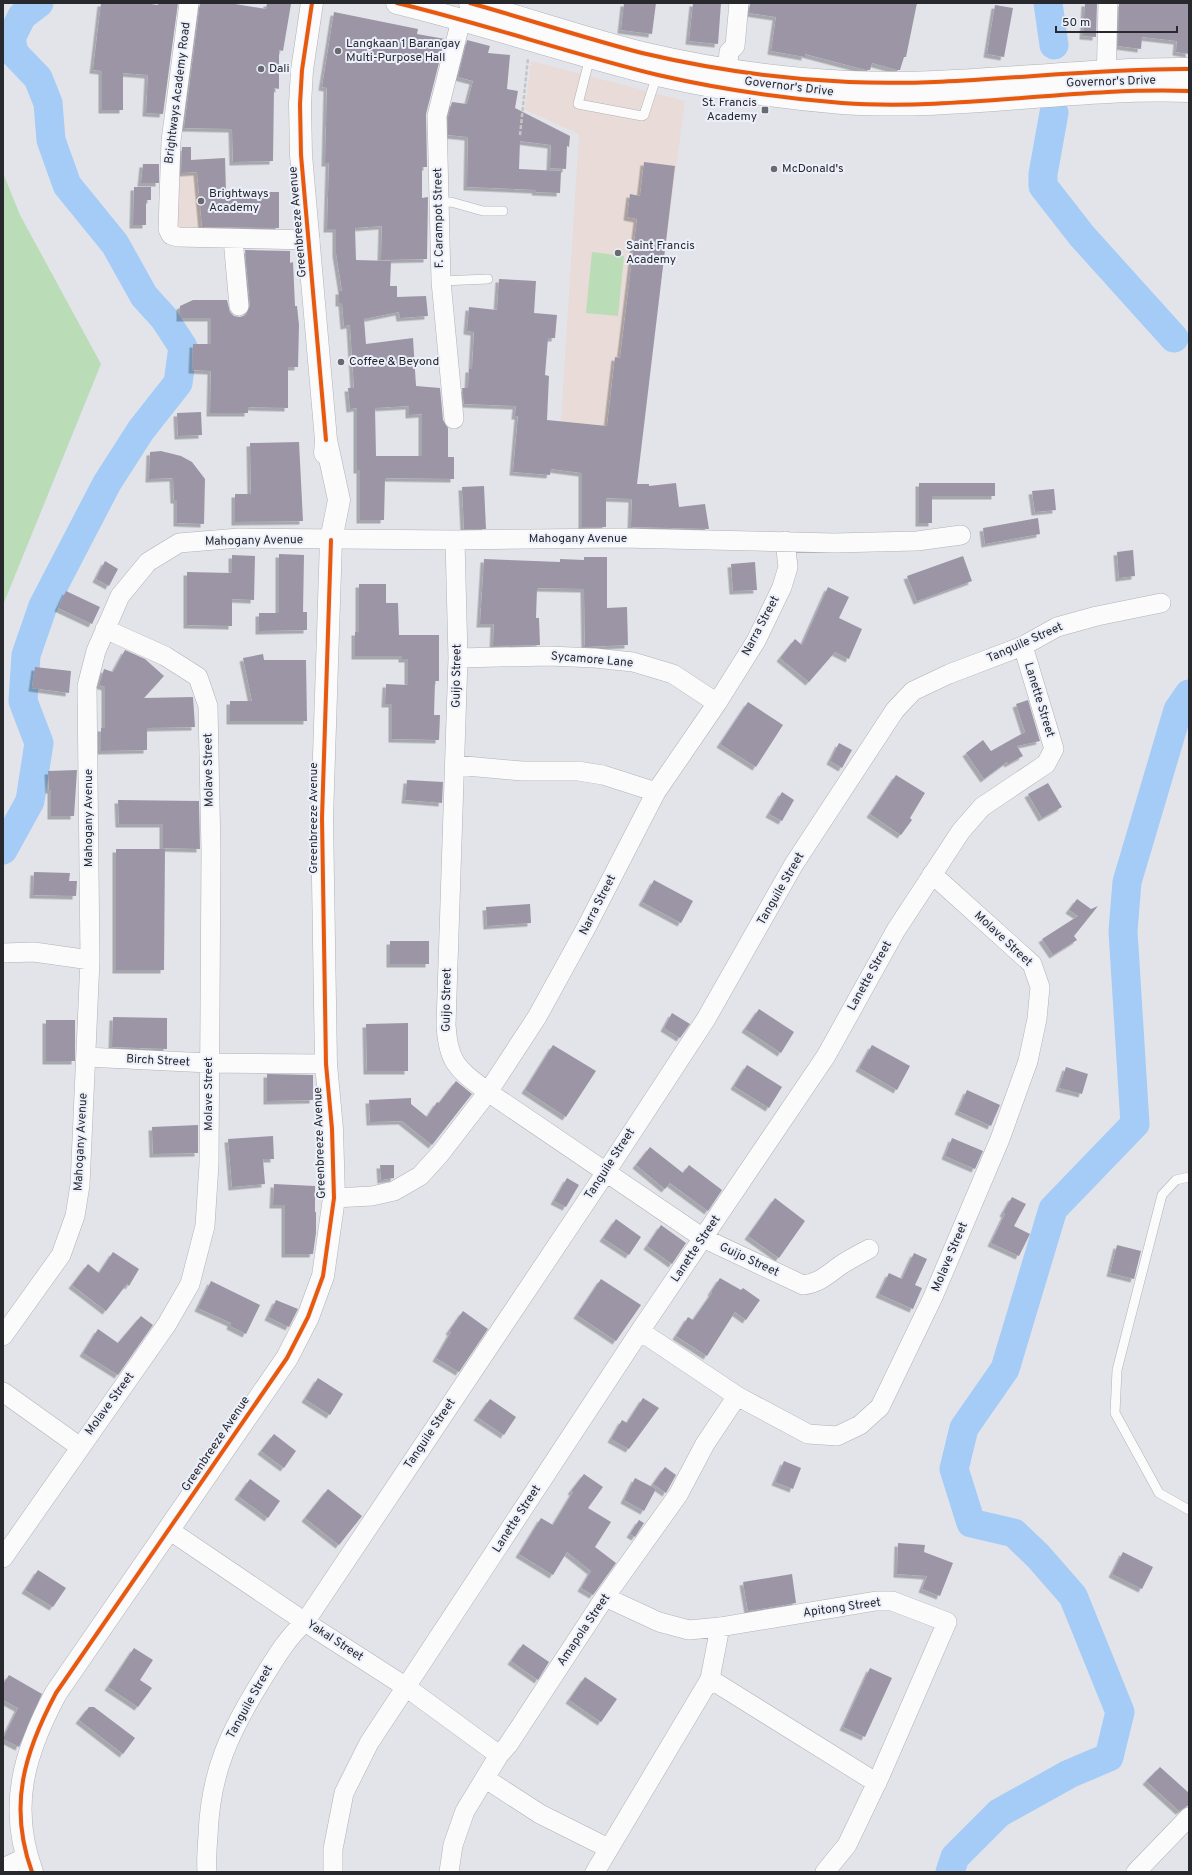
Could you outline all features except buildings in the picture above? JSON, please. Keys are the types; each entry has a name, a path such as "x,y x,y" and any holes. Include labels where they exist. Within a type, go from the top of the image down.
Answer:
{"street":[{"name":"Brightways Academy Road","path":"189,3 171,141 168,229 170,235 178,237 233,239 310,240"},
{"name":"Greenbreeze Avenue","path":"29,1864 20,1827 20,1805 22,1782 39,1726 56,1693 287,1358 308,1317 323,1276 334,1198 332,1129 326,1064 322,818 331,540 323,483 326,440 310,240 301,156 300,104 302,70 312,3"},
{"name":"Governor's Drive","path":"397,3 465,12 590,57 657,75 727,70"},
{"path":"727,70 725,45 729,3"},
{"path":"727,70 734,46 739,3"},
{"path":"1106,81 1108,3"},
{"name":"Governor's Drive","path":"465,12 508,8 640,52 727,70 805,79 906,83 1106,81 1189,90"},
{"name":"F. Carampot Street","path":"454,419 441,282 437,116 465,12"},
{"name":"Governor's Drive","path":"1106,81 1189,69"},
{"path":"233,239 239,306"},
{"name":"Mahogany Avenue","path":"3,1336 60,1255 74,1216 80,1185 90,960 87,686 96,651 120,596 148,562 179,543 239,538 455,540 622,538 834,543 917,541 961,535"},
{"name":"Guijo Street","path":"455,540 458,658 446,1041 456,1066 488,1092 703,1238 803,1285 820,1281 842,1265 869,1250"},
{"name":"Narra Street","path":"334,1198 372,1196 394,1191 420,1176 440,1154 488,1092 537,1017 586,928 656,792 717,703 756,641 782,587 788,567 785,541"},
{"name":"Tanguile Street","path":"207,1872 210,1798 219,1763 232,1731 249,1700 282,1646 304,1622 606,1172 706,1019 794,864 895,710 913,691 949,674 1023,646 1057,627 1097,616 1161,603"},
{"name":"Molave Street","path":"3,1558 167,1324 190,1284 205,1226 209,1164 211,852 208,706 198,677 165,656 105,629"},
{"name":"Lanette Street","path":"333,1872 333,1849 344,1793 369,1743 640,1331 826,1056 896,930 961,831 982,806 1046,764 1050,758 1054,749 1023,646"},
{"name":"Sycamore Lane","path":"458,658 549,656 595,658 633,662 673,674 717,703"},
{"path":"455,765 522,771 578,771 603,775 656,792"},
{"name":"Molave Street","path":"640,1331 736,1396 808,1434 837,1436 860,1425 880,1406 933,1297 1000,1139 1028,1061 1037,1019 1040,987 1032,964 932,874"},
{"path":"3,953 34,952 90,960"},
{"name":"Birch Street","path":"86,1057 209,1063 326,1064"},
{"path":"3,1392 80,1447"},
{"name":"Amapola Street","path":"449,1872 453,1845 465,1811 486,1779 499,1754 511,1740 605,1597 678,1495 705,1444 736,1396"},
{"name":"Yakal Street","path":"169,1530 304,1622 406,1687 499,1754"},
{"name":"Apitong Street","path":"605,1597 659,1622 689,1630 720,1627 876,1601 892,1601 947,1622 877,1783 847,1845 825,1872"},
{"path":"594,1872 710,1679 720,1627"},
{"path":"710,1679 877,1783"},
{"path":"486,1779 540,1814 608,1848"},
{"path":"1136,1872 1189,1817"},
{"path":"3,1868 29,1864"}],"lane":[{"path":"590,57 578,104 642,116 644,115 657,75"},
{"path":"439,204 451,202 483,211 503,211"},
{"path":"441,282 488,279"},
{"path":"1189,1177 1176,1180 1162,1195 1117,1370 1115,1413 1159,1493 1189,1510"}],"path":[{"path":"520,136 529,54"}],"shaded area":[{"name":"Saint Francis Academy","path":"531,61 685,101 653,341 592,474 556,470 561,421 579,134 525,110"},
{"name":"Brightways Academy","path":"225,158 227,230 177,231 174,173 197,172 196,159"}],"green space":[{"path":"3,173 20,215 101,364 3,605"},
{"path":"592,252 624,256 618,316 586,313"}],"waterway":[{"path":"3,850 30,801 39,743 23,701 26,655 43,606 107,483 141,430 178,383 183,347 164,318 144,296 115,244 67,185 51,140 48,103 38,78 14,53 11,38 22,16 39,3"},
{"path":"1048,3 1054,45"},
{"path":"1054,113 1043,174 1043,186 1082,236 1174,338"},
{"path":"950,1872 955,1857 999,1813 1069,1774 1109,1757 1120,1712 1073,1596 1038,1556 1014,1533 971,1523 954,1469 964,1428 1005,1369 1053,1209 1135,1124 1123,931 1127,882 1178,710 1189,694"}],"cycle path":[{"path":"312,3 302,70 300,104 301,155 326,440"},
{"path":"397,3 658,75 727,89 796,98 842,103 885,105 972,102 1102,92 1189,91"},
{"path":"470,3 642,53 693,64 771,76 823,81 891,83 934,82 1104,71 1189,69"},
{"path":"32,1872 25,1848 21,1825 21,1802 23,1780 28,1759 35,1737 45,1715 56,1693 287,1358 308,1317 323,1276 334,1198 332,1129 326,1064 322,818 331,540"}],"place":[{"name":"Langkaan 1 Barangay Multi-Purpose Hall","path":"338,51"},
{"name":"Dali","path":"261,69"},
{"name":"St. Francis Academy","path":"765,110"},
{"name":"McDonald's","path":"774,169"},
{"name":"Brightways Academy","path":"201,201"},
{"name":"Saint Francis Academy","path":"618,253"},
{"name":"Coffee & Beyond","path":"341,362"}]}
